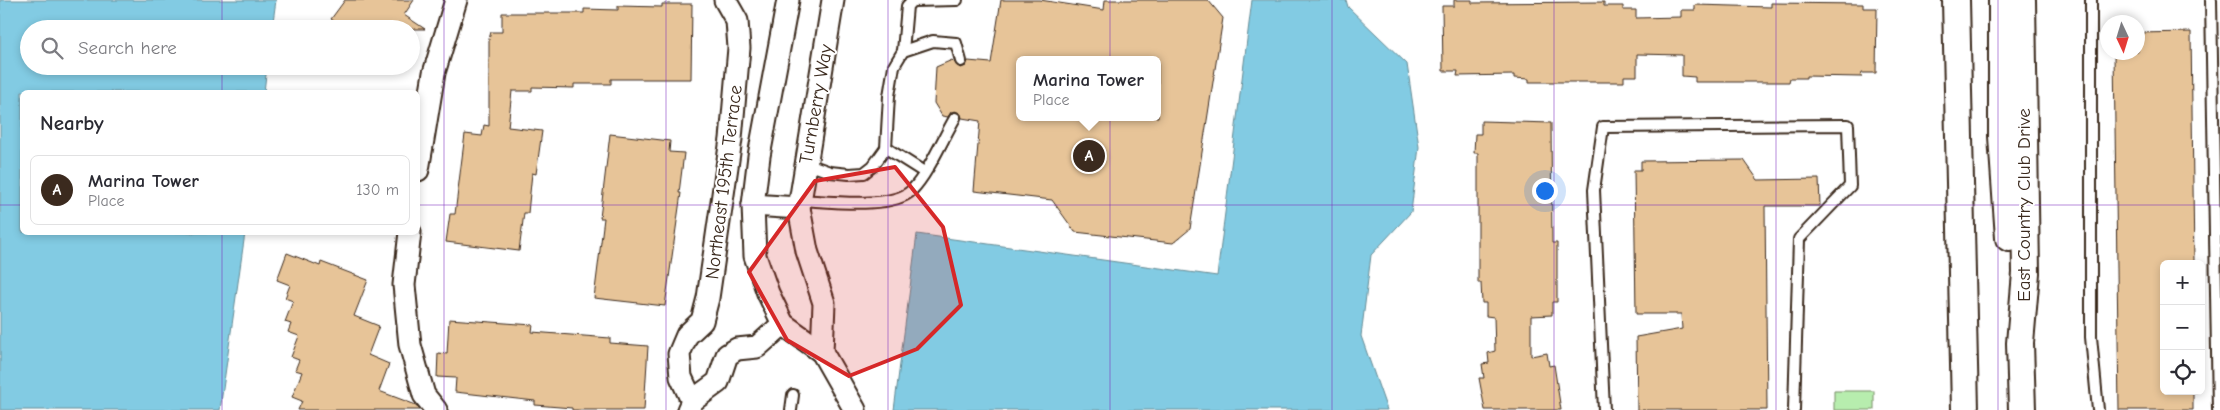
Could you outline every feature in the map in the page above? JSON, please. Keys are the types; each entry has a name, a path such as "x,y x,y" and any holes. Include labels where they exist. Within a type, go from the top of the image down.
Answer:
{"street":[{"path":"420,158 434,73 456,0"},
{"name":"Northeast 195th Terrace","path":"690,406 680,377 679,354 687,335 702,321 708,298 731,139 739,48 736,22 725,0"},
{"path":"788,0 758,156 753,205 755,256 768,293 783,324 822,352 855,410"},
{"name":"Turnberry Way","path":"822,352 824,303 807,251 800,204 805,163 833,0"},
{"path":"1956,0 1965,410"},
{"path":"2002,0 2002,136 2014,302 2020,343"},
{"name":"East Country Club Drive","path":"2022,0 2026,274 2020,343 2022,410"},
{"path":"753,205 800,204"},
{"path":"410,235 404,286 410,344 424,395 436,410"},
{"path":"690,406 718,382 727,355 737,349 757,347 783,324"}],"lane":[{"path":"805,163 830,172 849,174 864,173 873,166 886,148 890,89 894,66 903,50 907,6 912,1 957,0"},
{"path":"2091,0 2091,337 2098,410"},
{"path":"2211,0 2218,410"},
{"path":"903,50 933,41 956,43 961,61"},
{"path":"800,204 876,203 904,195 912,190 924,172 955,118"},
{"path":"1604,410 1594,190 1603,126 1848,125 1850,186 1799,239 1794,410"},
{"path":"886,148 924,172"},
{"path":"791,410 793,395"}],"highlighted area":[{"path":"895,167 943,227 961,305 917,349 849,376 787,340 749,272 815,181"}],"green space":[{"path":"1834,391 1874,391 1874,410 1834,410"}],"water":[{"path":"0,0 276,0 273,20 20,20 20,75 266,75 264,90 20,90 20,235 245,235 220,410 0,410"},
{"path":"1252,0 1346,0 1348,7 1407,64 1419,147 1411,212 1371,255 1361,336 1387,410 894,410 917,234 1217,276"}],"building":[{"path":"345,0 414,0 404,15 412,20 331,19"},
{"path":"1001,0 1040,0 1104,10 1105,0 1208,0 1223,18 1190,229 1173,243 1075,232 1052,200 974,191 980,121 962,118 961,114 955,111 951,112 948,117 942,116 934,103 936,67 952,60 960,68 966,66 968,61 991,63"},
{"path":"1454,0 1472,0 1472,3 1604,2 1604,6 1623,6 1623,10 1636,10 1636,18 1681,17 1681,10 1695,10 1695,5 1771,7 1771,3 1863,4 1863,8 1877,8 1876,73 1862,73 1861,77 1806,76 1806,78 1790,78 1789,82 1695,82 1695,77 1682,76 1682,55 1637,54 1637,76 1624,76 1624,82 1529,82 1529,79 1514,78 1514,75 1457,76 1458,71 1443,71 1442,6 1454,6"},
{"path":"662,4 692,4 691,79 611,79 611,84 574,84 574,88 532,87 532,91 512,91 508,127 542,131 536,174 532,173 528,213 524,213 519,251 446,242 450,214 455,214 465,134 482,136 484,125 489,126 489,39 491,32 502,32 502,13 584,13 584,9 618,10 618,6 662,7"},
{"path":"2191,32 2194,260 2160,260 2160,395 2193,395 2193,410 2119,410 2114,60 2145,60 2145,33"},
{"path":"1481,121 1551,123 1552,243 1557,243 1557,302 1552,302 1552,315 1531,316 1531,356 1547,353 1549,366 1554,365 1561,410 1485,410 1479,378 1484,378 1482,364 1489,363 1488,353 1495,351 1494,317 1486,316 1486,303 1482,303 1481,283 1478,283 1478,153 1474,153 1475,134 1481,134"},
{"path":"610,134 670,141 669,152 684,153 679,193 681,193 665,306 594,298 604,218 600,218"},
{"path":"1744,160 1758,180 1819,179 1820,206 1765,206 1767,410 1637,410 1636,337 1682,329 1681,314 1636,314 1634,170 1641,170 1641,161"},
{"path":"287,253 320,266 321,262 368,280 354,316 379,326 368,355 389,364 379,391 416,405 420,410 298,410 302,401 292,397 302,372 295,370 299,360 291,357 299,336 288,332 291,324 285,322 293,301 285,298 290,285 277,280"},
{"path":"449,319 533,325 532,332 610,338 610,343 648,346 644,410 572,410 572,408 535,405 535,401 455,392 456,378 437,377 438,353 447,354"}],"place":[{"name":"Marina Tower","path":"1089,156"}]}
